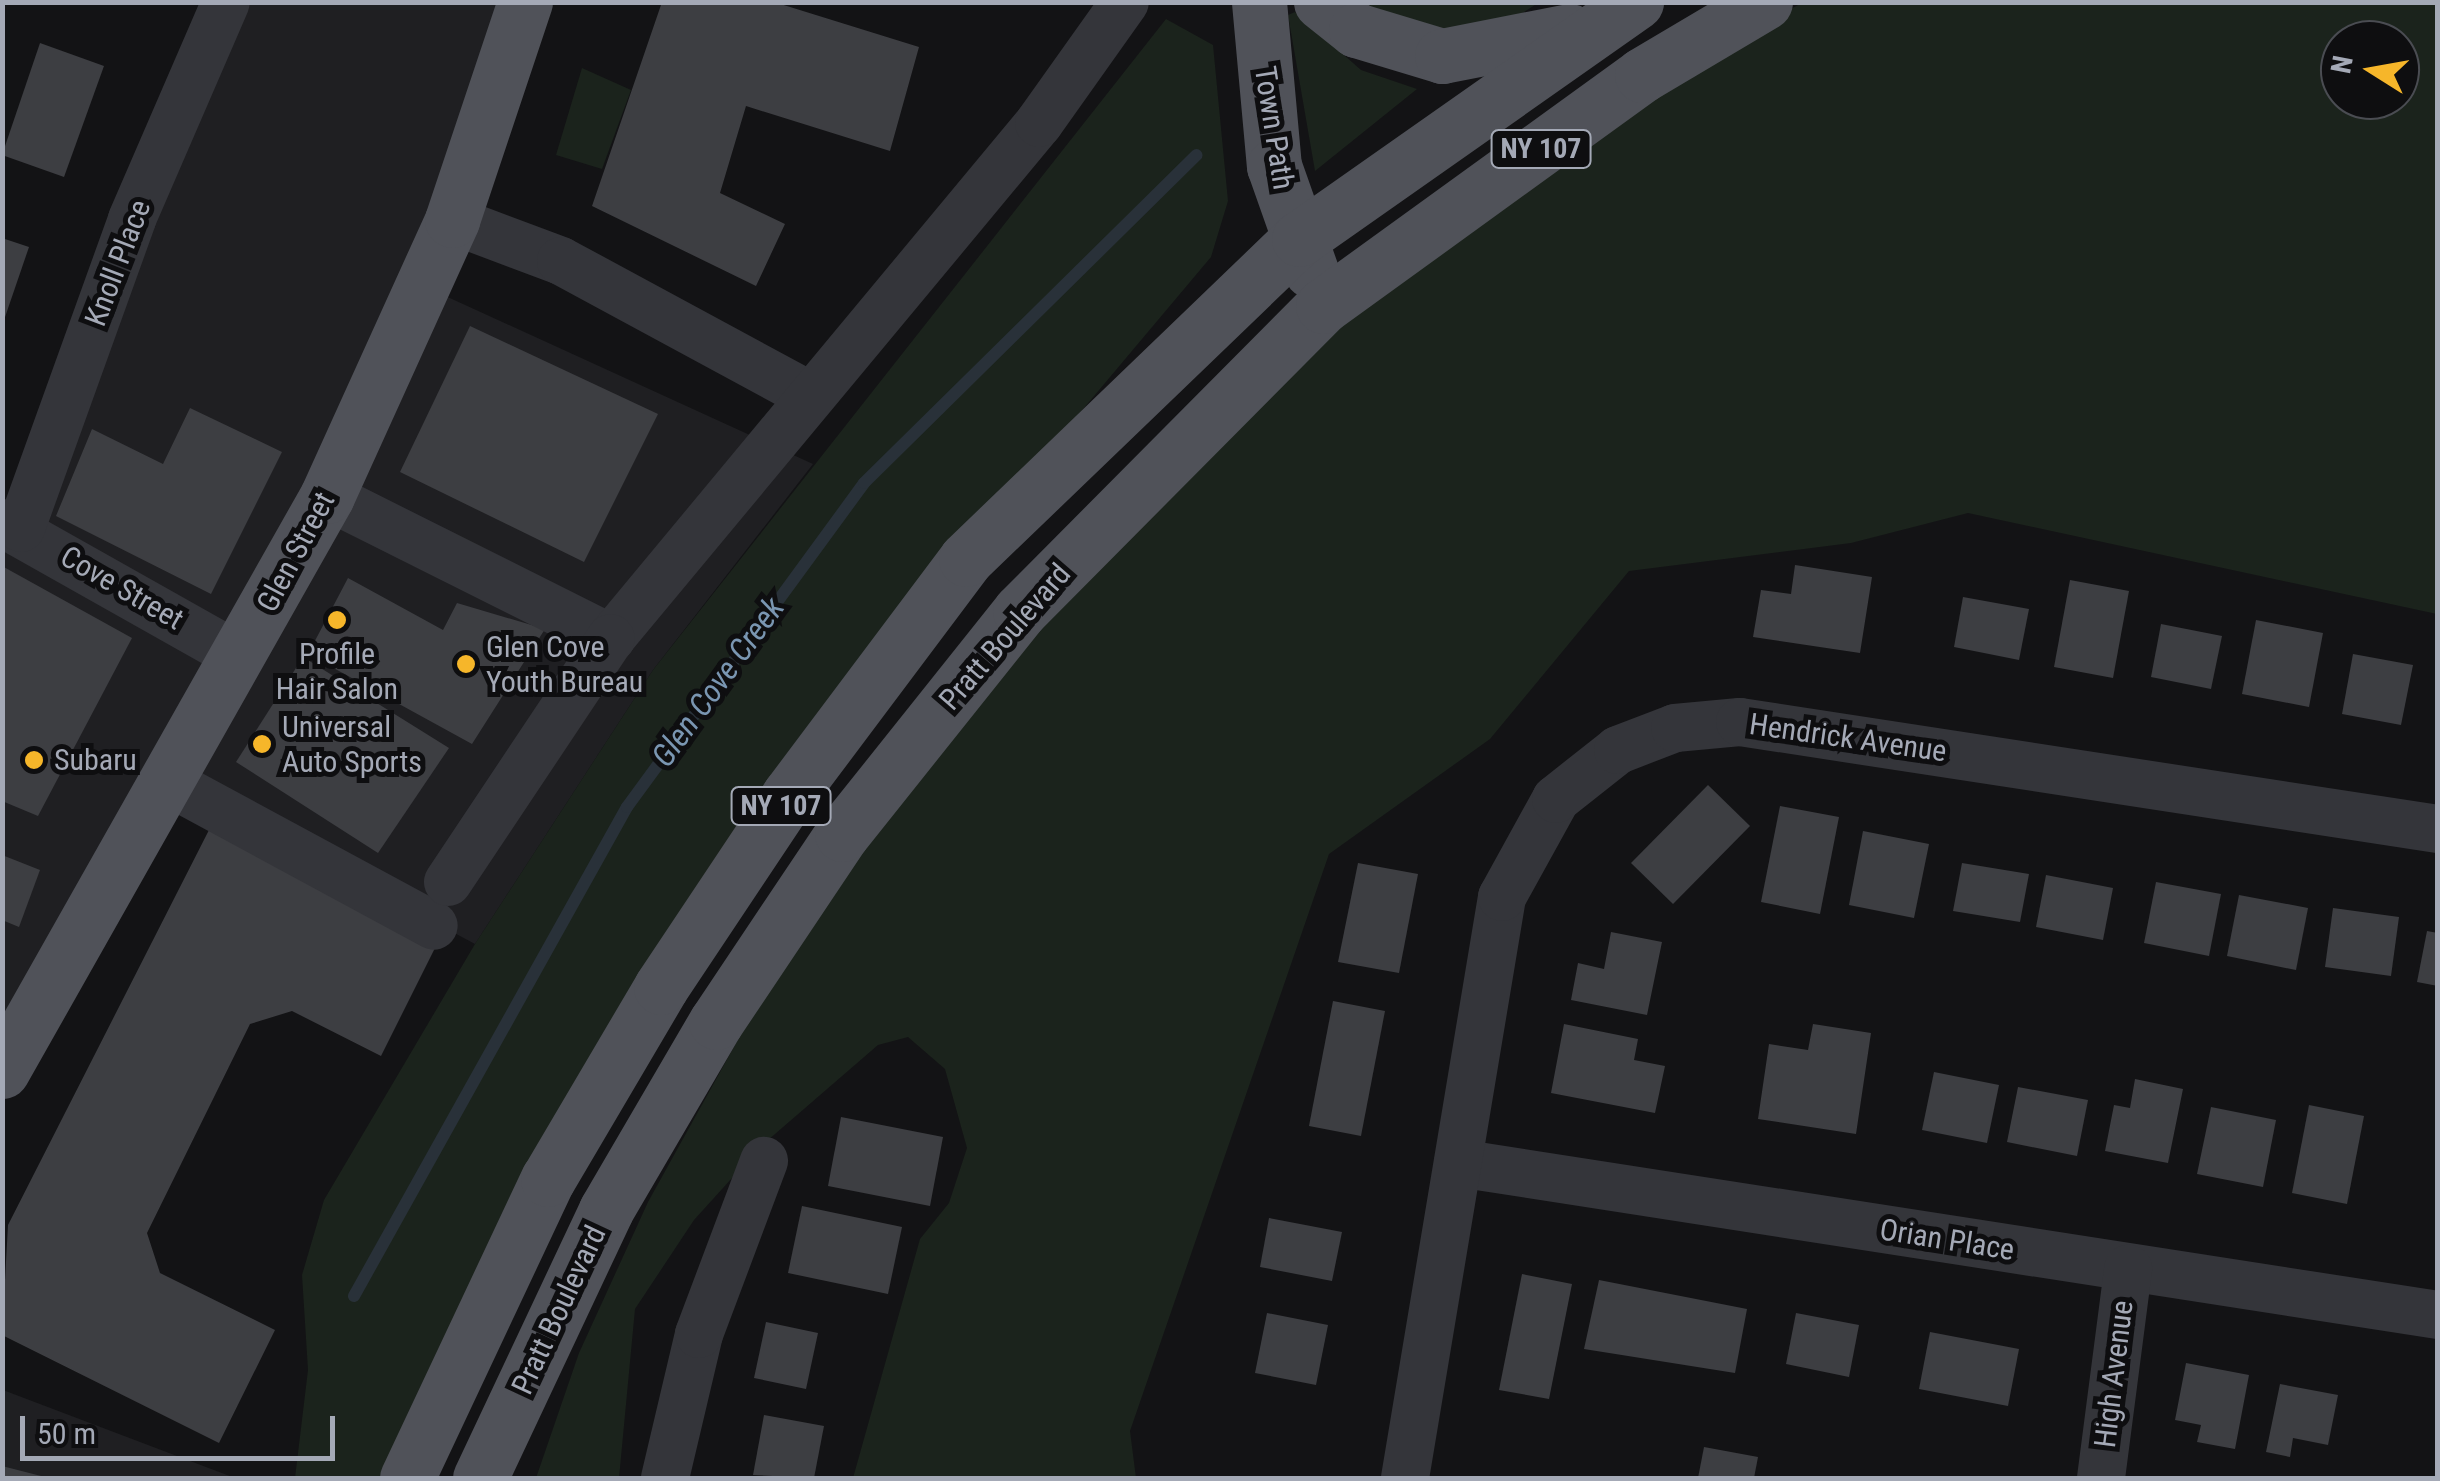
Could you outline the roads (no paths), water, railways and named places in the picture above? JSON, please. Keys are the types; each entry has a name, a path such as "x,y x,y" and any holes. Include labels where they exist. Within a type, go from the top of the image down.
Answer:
{"main road":[{"name":"Glen Street","path":"2,1071 240,657 326,496 452,220 525,2"},
{"name":"Town Path","path":"1259,2 1274,166 1324,306"},
{"path":"1321,2 1356,30 1442,56 1503,50 1621,11"},
{"name":"Pratt Boulevard","path":"480,1478 606,1210 716,1022 842,834 1020,611 1324,306 1642,75 1765,2"},
{"name":"NY 107","path":"407,1478 548,1180 789,795 966,559 1299,238 1621,11"}],"street":[{"name":"Knoll Place","path":"12,526 132,219 226,2"},
{"path":"168,782 441,904 611,638 809,395 1039,123 1125,2"},
{"path":"452,220 561,261 809,395"},
{"path":"326,496 611,638"},
{"name":"Cove Street","path":"12,526 240,657"},
{"name":"Hendrick Avenue","path":"1405,1478 1502,898 1522,847 1584,773 1674,728 1740,722 1840,734 2438,829"},
{"path":"665,1478 699,1334 764,1161"},
{"name":"Orian Place","path":"1458,1162 2438,1316"},
{"name":"High Avenue","path":"2100,1478 2128,1269"}],"waterway":[{"name":"Glen Cove Creek","path":"354,1296 627,807 864,483 1197,155"}],"place":[{"name":"Profile Hair Salon","path":"337,620"},
{"name":"Glen Cove Youth Bureau","path":"466,664"},
{"name":"Universal Auto Sports","path":"262,744"},
{"name":"Subaru","path":"34,760"}]}
